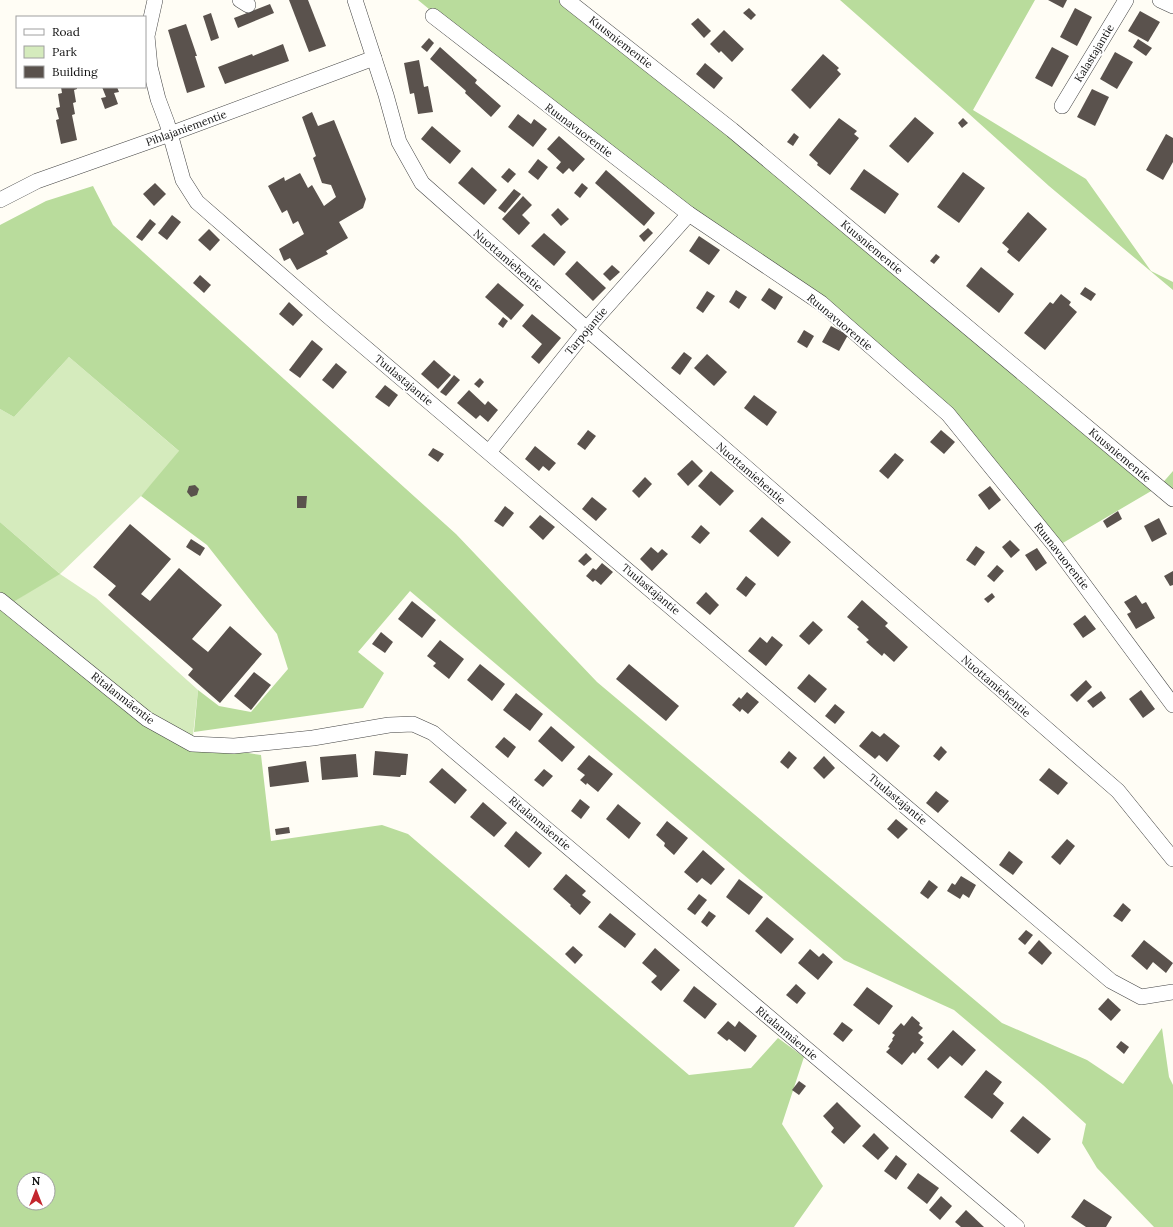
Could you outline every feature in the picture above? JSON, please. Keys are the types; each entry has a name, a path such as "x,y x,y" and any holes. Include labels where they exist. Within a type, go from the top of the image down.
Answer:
{"street":[{"name":"Tuulastajantie","path":"154,0 147,36 150,67 158,99 183,180 197,202 328,316 1111,980 1141,997 1173,992"},
{"name":"Nuottamiehentie","path":"355,0 386,95 399,142 422,183 587,330 1118,792 1173,860"},
{"name":"Kuusniementie","path":"567,0 732,130 1173,499"},
{"name":"Kalastajantie","path":"1062,106 1126,0"},
{"path":"1160,0 1173,6"},
{"name":"Ruunavuorentie","path":"433,16 689,214 821,303 948,414 1056,547 1173,705"},
{"name":"Pihlajaniementie","path":"0,200 37,181 170,134 374,58"},
{"name":"Tarpojantie","path":"489,452 587,330 689,214"},
{"name":"Ritalanmäentie","path":"0,600 147,719 192,744 234,746 313,738 389,725 414,724 433,733 1017,1227"}],"green space":[{"path":"418,0 567,0 1159,487 1173,471 1173,499 1158,487 1056,547 948,414 821,303 524,87"},
{"path":"840,0 1035,0 973,110 1086,179 1151,271 1173,282 1173,290 1049,186"},
{"path":"93,186 113,225 456,534 597,682 1002,1023 1087,1060 1123,1084 1162,1028 1169,1077 1173,1085 1173,1227 1154,1227 1097,1168 1082,1143 1086,1124 1043,1085 954,1010 844,960 410,591 358,652 384,673 363,708 194,732 198,690 219,706 251,712 288,669 277,634 207,545 141,496 179,451 69,357 14,417 0,409 0,225 46,201"},
{"path":"69,357 180,452 141,496 60,574 96,598 198,690 192,744 147,719 10,604 59,573 0,522 0,409 14,417"},
{"path":"0,522 60,574 10,604 47,638 192,744 261,755 271,841 382,825 408,834 689,1075 751,1068 778,1038 804,1057 782,1124 823,1186 794,1227 0,1227"}],"building":[{"path":"289,0 308,0 326,46 309,52"},
{"path":"1048,0 1067,0 1063,8"},
{"path":"270,4 274,13 238,28 234,18"},
{"path":"749,8 756,15 751,20 743,13"},
{"path":"1075,8 1092,17 1077,46 1060,37"},
{"path":"1140,11 1160,22 1148,42 1128,31"},
{"path":"211,13 219,38 211,41 203,16"},
{"path":"698,18 711,31 704,38 691,24"},
{"path":"186,24 197,56 195,56 205,87 187,93 168,30"},
{"path":"724,30 744,49 732,62 721,51 719,53 710,44"},
{"path":"429,38 434,43 427,52 421,47"},
{"path":"1138,39 1152,48 1146,56 1133,47"},
{"path":"283,44 289,61 225,84 218,67 252,54 253,56"},
{"path":"440,47 477,80 475,83 501,106 491,117 465,93 466,91 430,59"},
{"path":"1052,47 1069,56 1052,87 1035,78"},
{"path":"1115,52 1133,62 1117,89 1100,79"},
{"path":"823,54 839,68 837,70 841,74 810,109 791,90"},
{"path":"419,60 424,87 428,86 433,112 418,114 414,93 410,94 404,63"},
{"path":"705,63 723,78 714,89 696,74"},
{"path":"61,88 77,88 74,90 76,102 73,103 75,114 72,115 77,140 61,144 56,120 59,119 56,108 60,107 58,94 62,93"},
{"path":"102,88 117,88 119,92 114,93 118,104 105,109 101,98 106,97"},
{"path":"1092,89 1109,97 1095,126 1077,117"},
{"path":"312,112 318,126 334,120 366,199 363,208 339,222 348,238 326,251 328,254 297,270 290,258 284,261 279,249 304,234 298,221 293,224 287,210 282,213 268,186 284,177 285,181 300,173 308,188 312,185 324,206 336,197 331,185 322,183 313,158 316,156 302,117"},
{"path":"518,114 531,124 534,119 547,129 533,147 508,127"},
{"path":"915,117 934,133 908,163 889,146"},
{"path":"839,118 857,131 854,134 859,138 830,175 817,165 818,163 809,155"},
{"path":"963,118 968,123 962,128 958,123"},
{"path":"432,126 461,151 450,164 421,139"},
{"path":"794,133 799,137 793,146 787,142"},
{"path":"1166,134 1173,138 1173,162 1163,180 1146,170"},
{"path":"559,136 585,159 573,172 569,168 563,174 556,168 561,162 547,149"},
{"path":"538,159 548,167 538,180 528,172"},
{"path":"472,167 497,190 484,205 458,183"},
{"path":"509,168 516,174 508,183 501,177"},
{"path":"864,169 899,194 885,214 850,189"},
{"path":"606,170 655,213 644,226 595,183"},
{"path":"963,172 985,188 959,223 937,207"},
{"path":"155,183 166,194 154,206 143,194"},
{"path":"582,183 588,188 580,198 574,193"},
{"path":"514,189 521,194 505,213 498,208"},
{"path":"523,196 532,205 522,215 530,223 519,235 502,219"},
{"path":"558,208 569,219 561,226 551,215"},
{"path":"1028,212 1047,229 1019,262 1007,252 1009,249 1002,243"},
{"path":"172,215 181,222 167,240 158,233"},
{"path":"150,219 156,224 142,241 136,237"},
{"path":"648,228 653,233 644,242 639,236"},
{"path":"209,229 220,240 210,251 198,240"},
{"path":"544,233 566,252 554,266 531,246"},
{"path":"699,236 720,250 709,265 689,251"},
{"path":"936,254 940,257 934,264 930,261"},
{"path":"577,261 606,288 593,301 565,274"},
{"path":"612,265 620,272 610,281 603,274"},
{"path":"981,267 1014,294 999,313 966,286"},
{"path":"200,275 211,285 204,293 193,283"},
{"path":"498,283 524,305 511,320 485,297"},
{"path":"1085,287 1096,294 1091,301 1080,294"},
{"path":"769,288 783,297 775,310 761,300"},
{"path":"736,290 747,297 739,309 729,302"},
{"path":"707,291 715,296 703,313 696,308"},
{"path":"1061,294 1071,302 1069,305 1077,312 1045,350 1024,333 1050,302 1053,304"},
{"path":"289,302 303,315 293,326 279,314"},
{"path":"532,314 561,338 539,364 531,357 542,344 522,326"},
{"path":"503,317 508,321 503,328 498,324"},
{"path":"831,326 848,335 839,351 822,342"},
{"path":"804,330 814,336 807,348 797,342"},
{"path":"312,340 323,349 300,378 289,370"},
{"path":"684,352 692,358 680,375 671,368"},
{"path":"707,354 727,372 714,386 694,368"},
{"path":"434,360 451,375 438,389 421,374"},
{"path":"336,363 347,372 333,389 322,380"},
{"path":"454,375 460,380 446,396 440,392"},
{"path":"480,378 484,382 479,388 474,384"},
{"path":"385,385 398,395 389,407 375,397"},
{"path":"469,390 485,405 488,401 498,410 488,422 480,415 476,419 457,403"},
{"path":"754,395 777,412 767,426 744,408"},
{"path":"588,430 596,436 585,450 577,444"},
{"path":"941,430 955,442 944,454 930,442"},
{"path":"535,446 556,463 549,471 543,466 539,471 525,459"},
{"path":"433,448 444,454 438,462 428,455"},
{"path":"895,453 904,460 888,479 879,471"},
{"path":"692,460 703,471 688,486 677,474"},
{"path":"711,471 734,491 720,506 698,486"},
{"path":"645,477 652,484 639,498 632,491"},
{"path":"195,485 199,489 197,495 191,497 187,492 189,486"},
{"path":"990,486 1001,500 989,510 978,495"},
{"path":"297,496 307,496 306,508 297,508"},
{"path":"592,497 607,509 596,521 582,509"},
{"path":"505,506 514,513 503,527 494,521"},
{"path":"1118,511 1122,519 1107,528 1103,521"},
{"path":"540,515 555,527 543,540 529,527"},
{"path":"762,517 791,542 778,557 749,531"},
{"path":"1159,518 1167,534 1152,542 1144,526"},
{"path":"130,524 171,559 141,594 150,601 179,568 222,605 192,639 208,652 230,626 262,654 220,703 188,675 193,669 108,595 116,586 93,567"},
{"path":"701,525 710,533 700,544 691,537"},
{"path":"191,539 205,548 200,556 186,547"},
{"path":"1010,540 1020,550 1011,558 1002,547"},
{"path":"976,546 985,552 975,566 966,560"},
{"path":"651,547 658,553 662,549 668,554 652,571 640,559"},
{"path":"1037,548 1047,563 1036,571 1025,555"},
{"path":"586,553 592,559 584,566 578,561"},
{"path":"602,563 613,572 601,585 595,580 593,582 586,576 593,568 596,570"},
{"path":"997,565 1004,571 994,582 987,576"},
{"path":"1173,571 1173,585 1170,586 1164,576"},
{"path":"746,576 756,584 746,597 736,589"},
{"path":"706,592 719,605 710,615 696,603"},
{"path":"992,593 995,597 988,603 984,599"},
{"path":"1136,595 1142,604 1146,602 1155,618 1136,629 1127,614 1131,612 1124,602"},
{"path":"862,600 888,623 885,626 908,647 894,662 884,653 882,656 866,642 869,640 857,629 859,627 847,617"},
{"path":"412,601 436,620 422,638 398,619"},
{"path":"1085,615 1096,629 1083,638 1073,624"},
{"path":"813,621 823,630 809,645 799,636"},
{"path":"381,632 393,642 385,653 372,644"},
{"path":"772,636 783,645 766,666 748,651 760,637 767,643"},
{"path":"440,640 464,659 449,679 433,666 436,663 427,656"},
{"path":"480,664 505,684 492,701 467,680"},
{"path":"629,664 679,706 666,721 616,679"},
{"path":"254,672 271,685 251,710 234,696"},
{"path":"809,674 827,689 815,703 797,688"},
{"path":"1086,680 1092,687 1077,702 1070,695"},
{"path":"1141,690 1155,709 1143,718 1129,699"},
{"path":"1101,691 1106,698 1093,708 1087,701"},
{"path":"747,692 759,702 748,714 742,709 740,712 732,705 739,697 741,699"},
{"path":"516,693 543,714 530,731 503,710"},
{"path":"835,704 845,712 835,724 825,716"},
{"path":"551,726 575,747 562,762 538,741"},
{"path":"872,731 880,737 884,733 900,746 887,762 879,755 875,759 859,746"},
{"path":"504,737 516,747 508,758 495,747"},
{"path":"941,746 947,752 939,761 933,756"},
{"path":"375,751 408,754 406,775 401,775 400,777 373,775"},
{"path":"789,751 797,758 788,769 780,762"},
{"path":"356,754 358,777 322,780 320,757"},
{"path":"589,755 613,774 598,792 587,783 586,785 580,780 585,775 577,769"},
{"path":"824,756 835,768 824,779 813,768"},
{"path":"306,761 309,782 270,787 268,767"},
{"path":"442,768 467,790 455,804 429,782"},
{"path":"1049,768 1068,783 1058,795 1039,780"},
{"path":"544,769 553,776 543,787 534,780"},
{"path":"936,791 949,801 938,813 926,803"},
{"path":"580,799 590,807 581,819 571,811"},
{"path":"483,802 507,823 494,837 470,817"},
{"path":"618,804 641,823 629,839 606,819"},
{"path":"896,819 908,829 898,839 887,829"},
{"path":"667,821 688,838 674,855 664,846 665,843 656,835"},
{"path":"289,827 290,833 276,835 275,829"},
{"path":"516,831 542,853 529,868 504,846"},
{"path":"1067,839 1075,846 1060,865 1051,857"},
{"path":"703,850 725,869 711,885 702,878 697,883 684,872"},
{"path":"1009,851 1023,862 1013,875 999,865"},
{"path":"566,874 586,891 582,895 591,902 580,915 553,889"},
{"path":"961,876 976,885 969,898 963,894 960,899 947,891 952,883 955,885"},
{"path":"739,879 763,897 749,915 726,897"},
{"path":"929,880 938,887 928,899 920,893"},
{"path":"699,894 707,900 695,915 687,909"},
{"path":"1123,903 1131,910 1122,922 1113,916"},
{"path":"709,911 716,916 707,927 701,922"},
{"path":"610,913 636,934 625,948 598,927"},
{"path":"767,917 794,939 781,954 755,931"},
{"path":"1026,930 1033,935 1025,945 1018,939"},
{"path":"1039,940 1052,953 1042,965 1028,953"},
{"path":"1144,940 1173,963 1166,973 1153,962 1147,970 1131,956"},
{"path":"573,946 583,955 575,964 565,954"},
{"path":"655,948 680,970 661,991 651,982 657,976 642,963"},
{"path":"810,949 819,957 823,953 833,962 818,980 798,963"},
{"path":"796,984 806,993 797,1004 786,995"},
{"path":"694,986 717,1004 705,1019 683,1001"},
{"path":"867,987 893,1006 879,1025 853,1005"},
{"path":"1108,998 1121,1010 1111,1021 1098,1009"},
{"path":"912,1016 923,1028 918,1033 923,1037 920,1040 924,1043 915,1054 913,1052 902,1065 886,1052 890,1048 888,1047 895,1035 892,1033 901,1023 904,1026"},
{"path":"728,1021 735,1027 739,1021 757,1036 745,1052 729,1039 727,1041 717,1033"},
{"path":"842,1022 853,1030 843,1042 833,1034"},
{"path":"953,1030 976,1050 962,1066 950,1056 938,1069 927,1059"},
{"path":"1121,1041 1129,1047 1124,1054 1116,1047"},
{"path":"986,1070 1002,1082 993,1094 1004,1103 992,1119 964,1097"},
{"path":"799,1081 806,1086 799,1095 792,1090"},
{"path":"837,1102 861,1126 844,1144 831,1132 834,1128 823,1116"},
{"path":"1023,1116 1051,1139 1038,1154 1010,1131"},
{"path":"874,1133 889,1148 878,1160 862,1146"},
{"path":"896,1155 907,1164 896,1180 884,1171"},
{"path":"918,1173 939,1188 927,1204 907,1188"},
{"path":"941,1196 952,1206 940,1220 929,1210"},
{"path":"1084,1199 1112,1217 1106,1227 1086,1227 1071,1217"},
{"path":"966,1210 984,1227 961,1227 955,1222"}]}
